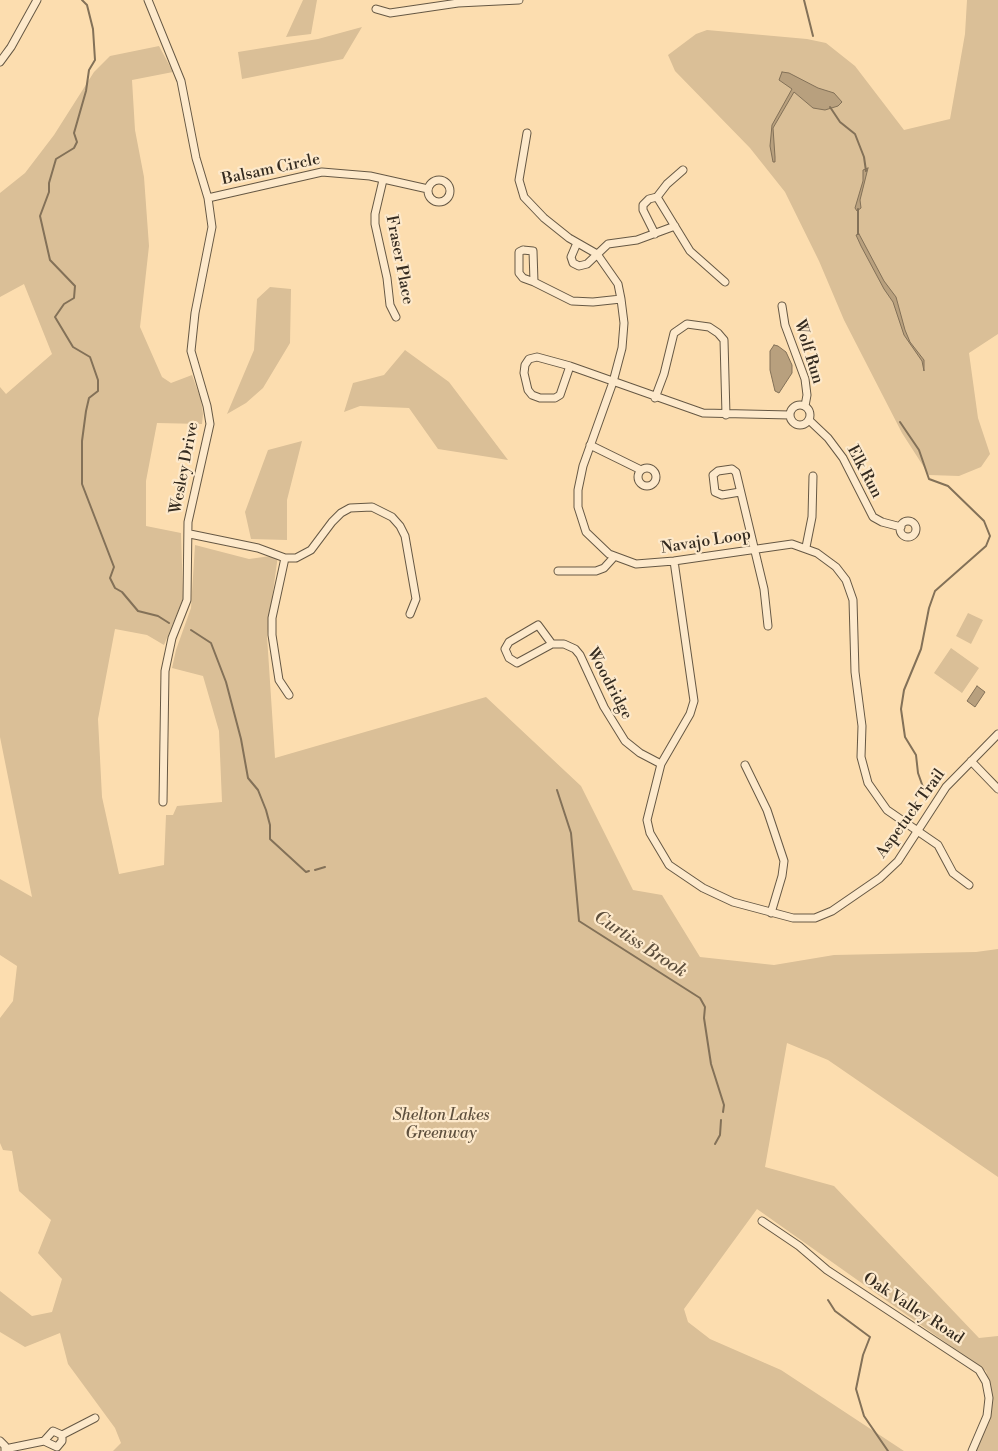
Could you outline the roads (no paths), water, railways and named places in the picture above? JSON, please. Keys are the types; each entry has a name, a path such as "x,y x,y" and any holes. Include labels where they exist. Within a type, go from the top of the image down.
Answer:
{"street":[{"path":"0,62 12,47 37,0"},
{"name":"Wesley Drive","path":"148,0 181,81 196,158 208,198 212,227 195,313 191,351 207,406 210,424 188,522 190,534 187,600 172,638 165,670 163,802"},
{"path":"376,8 390,13 458,3 519,0"},
{"name":"Navajo Loop","path":"527,133 520,180 524,198 544,218 577,243 597,254 618,284 621,299 624,323 622,348 613,382 580,478 578,507 589,536 602,549 614,556 642,565 792,544 806,547 836,567 852,594 855,672 862,726 862,757 868,783 887,810 938,845 953,873 969,885"},
{"path":"655,234 642,210 643,205 649,199 657,197 667,184 683,170"},
{"name":"Balsam Circle","path":"208,198 322,172 362,175 428,189"},
{"name":"Fraser Place","path":"383,180 375,214 375,224 387,278 390,306 396,317"},
{"path":"657,197 690,251 725,282"},
{"path":"577,243 571,257 579,266 587,264 608,244 655,234 675,226"},
{"path":"534,282 572,301 592,302 621,299"},
{"name":"Wolf Run","path":"782,306 785,325 805,379 807,395 805,406"},
{"path":"655,398 664,374 674,332 687,324 709,327 721,335 725,346 726,415"},
{"path":"570,366 560,395 555,398 532,396 528,390 524,373 529,359 536,357 570,366 655,398 703,413 790,415"},
{"path":"796,406 805,406 810,412 809,420 802,425 796,424 790,415 796,406"},
{"name":"Elk Run","path":"809,420 828,438 844,458 873,517 882,522 900,527"},
{"path":"590,445 641,470"},
{"path":"740,492 722,495 715,492 713,475 718,471 732,469 736,472 764,589 768,626"},
{"path":"806,547 813,506 813,476"},
{"path":"190,534 258,548 286,558 296,558 311,550 332,522 350,508 372,507 382,510 400,526 405,536 416,599 410,614"},
{"path":"558,571 596,571 604,568 614,556"},
{"path":"286,558 272,618 272,635 279,680 289,695"},
{"name":"Aspetuck Trail","path":"674,561 694,701 690,714 661,764 647,820 650,833 669,865 685,878 717,895 771,913 804,919 815,918 832,912 864,890 892,867 902,856 946,788 998,734"},
{"path":"538,625 552,644 520,663 511,661 505,648 509,642 538,625"},
{"name":"Woodridge","path":"552,644 570,646 578,652 604,707 625,742 640,753 661,764"},
{"path":"971,761 998,789"},
{"path":"745,765 767,810 784,861 771,913"},
{"name":"Oak Valley Road","path":"762,1221 799,1246 828,1270 979,1370 988,1389 987,1416 972,1451"},
{"path":"62,1435 95,1418"},
{"path":"0,1441 5,1450 44,1440 53,1431 62,1435"},
{"path":"44,1440 57,1447 62,1441 62,1435"}],"waterway":[{"path":"82,0 87,5 93,29 95,60 89,70 86,91 74,133 77,142 74,148 56,159 49,183 49,192 40,216 50,260 75,286 74,298 64,304 55,317 73,347 90,357 98,380 98,391 89,398 86,411 82,441 82,484 114,567 110,578 115,588 122,592 138,611 158,616 169,623"},
{"path":"804,0 813,36"},
{"path":"830,107 840,122 855,134 864,157 866,171"},
{"path":"858,209 858,234"},
{"path":"900,422 919,450 929,479 948,486 984,521 990,536 986,546 935,591 929,608 921,649 904,690 901,709 905,737 916,755 918,773 923,787"},
{"path":"191,630 211,643 226,682 241,739 248,778 258,790 266,810 270,825 270,839 306,872 309,871"},
{"name":"Curtiss Brook","path":"557,790 571,833 579,921 700,998 705,1007 704,1018 711,1064 724,1105 723,1112"},
{"path":"315,870 325,867"},
{"name":"Curtiss Brook","path":"715,1144 720,1135 721,1120"},
{"name":"Curtiss Brook","path":"828,1300 835,1311 870,1337 863,1355 856,1389 864,1416 888,1451"}],"park label":[{"name":"Shelton Lakes Greenway","path":"441,1125"}]}
